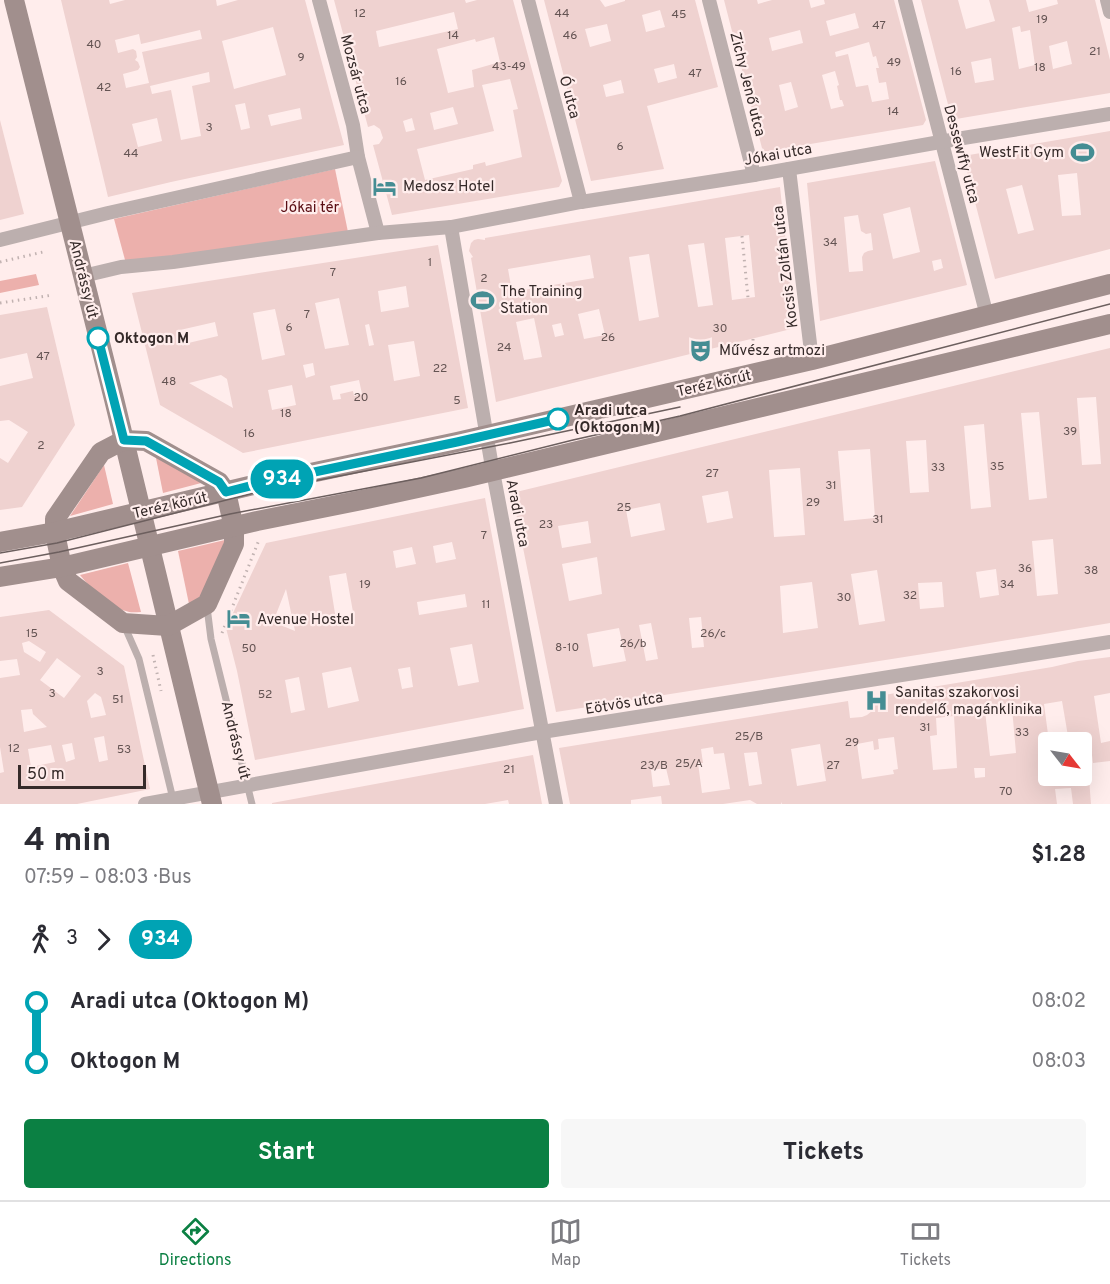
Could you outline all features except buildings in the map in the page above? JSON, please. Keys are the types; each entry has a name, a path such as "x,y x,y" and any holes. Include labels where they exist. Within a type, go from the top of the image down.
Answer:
{"main road":[{"name":"Andrássy út","path":"14,0 124,440 210,798"},
{"name":"Teréz körút","path":"0,542 55,532 262,483 487,435 813,360 1110,284"},
{"path":"0,577 62,567 257,521 493,471 1110,324"},
{"path":"124,440 146,441 219,482 226,492 234,528 234,544 207,604 168,626 123,623 68,581 62,567 55,532 55,519 101,452 124,440"}],"street":[{"name":"Mozsár utca","path":"319,0 353,124 358,157"},
{"name":"Ó utca","path":"528,0 581,202"},
{"name":"Zichy Jenő utca","path":"709,0 754,176"},
{"name":"Dessewffy utca","path":"905,0 987,316"},
{"path":"1107,0 1110,12"},
{"name":"Jókai utca","path":"451,227 581,202 754,176 1110,114"},
{"path":"0,240 108,213 358,157 378,233"},
{"name":"Kocsis Zoltán utca","path":"789,169 813,360"},
{"path":"83,276 121,267 173,262 378,233 451,227"},
{"name":"Aradi utca","path":"451,227 493,471 556,804"},
{"name":"Eötvös utca","path":"146,804 210,798 248,785 542,732 1110,642"}],"lane":[{"name":"Andrássy út","path":"207,604 212,639 252,804"},
{"path":"123,623 139,659 174,801"}],"path":[{"path":"742,236 748,298"},
{"path":"0,262 43,252"},
{"path":"0,303 53,295"},
{"path":"222,635 259,540"}],"green space":[{"name":"Jókai tér","path":"335,169 348,232 128,271 114,219"},
{"path":"36,274 39,285 0,293 0,281"},
{"path":"155,453 205,482 163,493"},
{"path":"104,465 113,504 70,516"},
{"path":"225,540 209,586 197,600 189,604 178,551"},
{"path":"128,563 141,612 128,612 114,606 80,575"}],"tram line":[{"path":"0,563 230,514 421,478 680,416 1110,304"},
{"path":"0,553 57,543 262,491 510,443 680,407"}],"bus line":[{"name":"934","path":"98,338 124,440 146,441 219,482 226,492 558,419"}],"place":[{"name":"WestFit Gym","path":"1082,152"},
{"name":"Medosz Hotel","path":"385,186"},
{"name":"The Training Station","path":"482,300"},
{"name":"Oktogon M","path":"98,338"},
{"name":"Művész artmozi","path":"701,350"},
{"name":"Aradi utca (Oktogon M)","path":"558,419"},
{"name":"Avenue Hostel","path":"239,619"},
{"name":"Sanitas szakorvosi rendelő, magánklinika","path":"877,701"}]}
